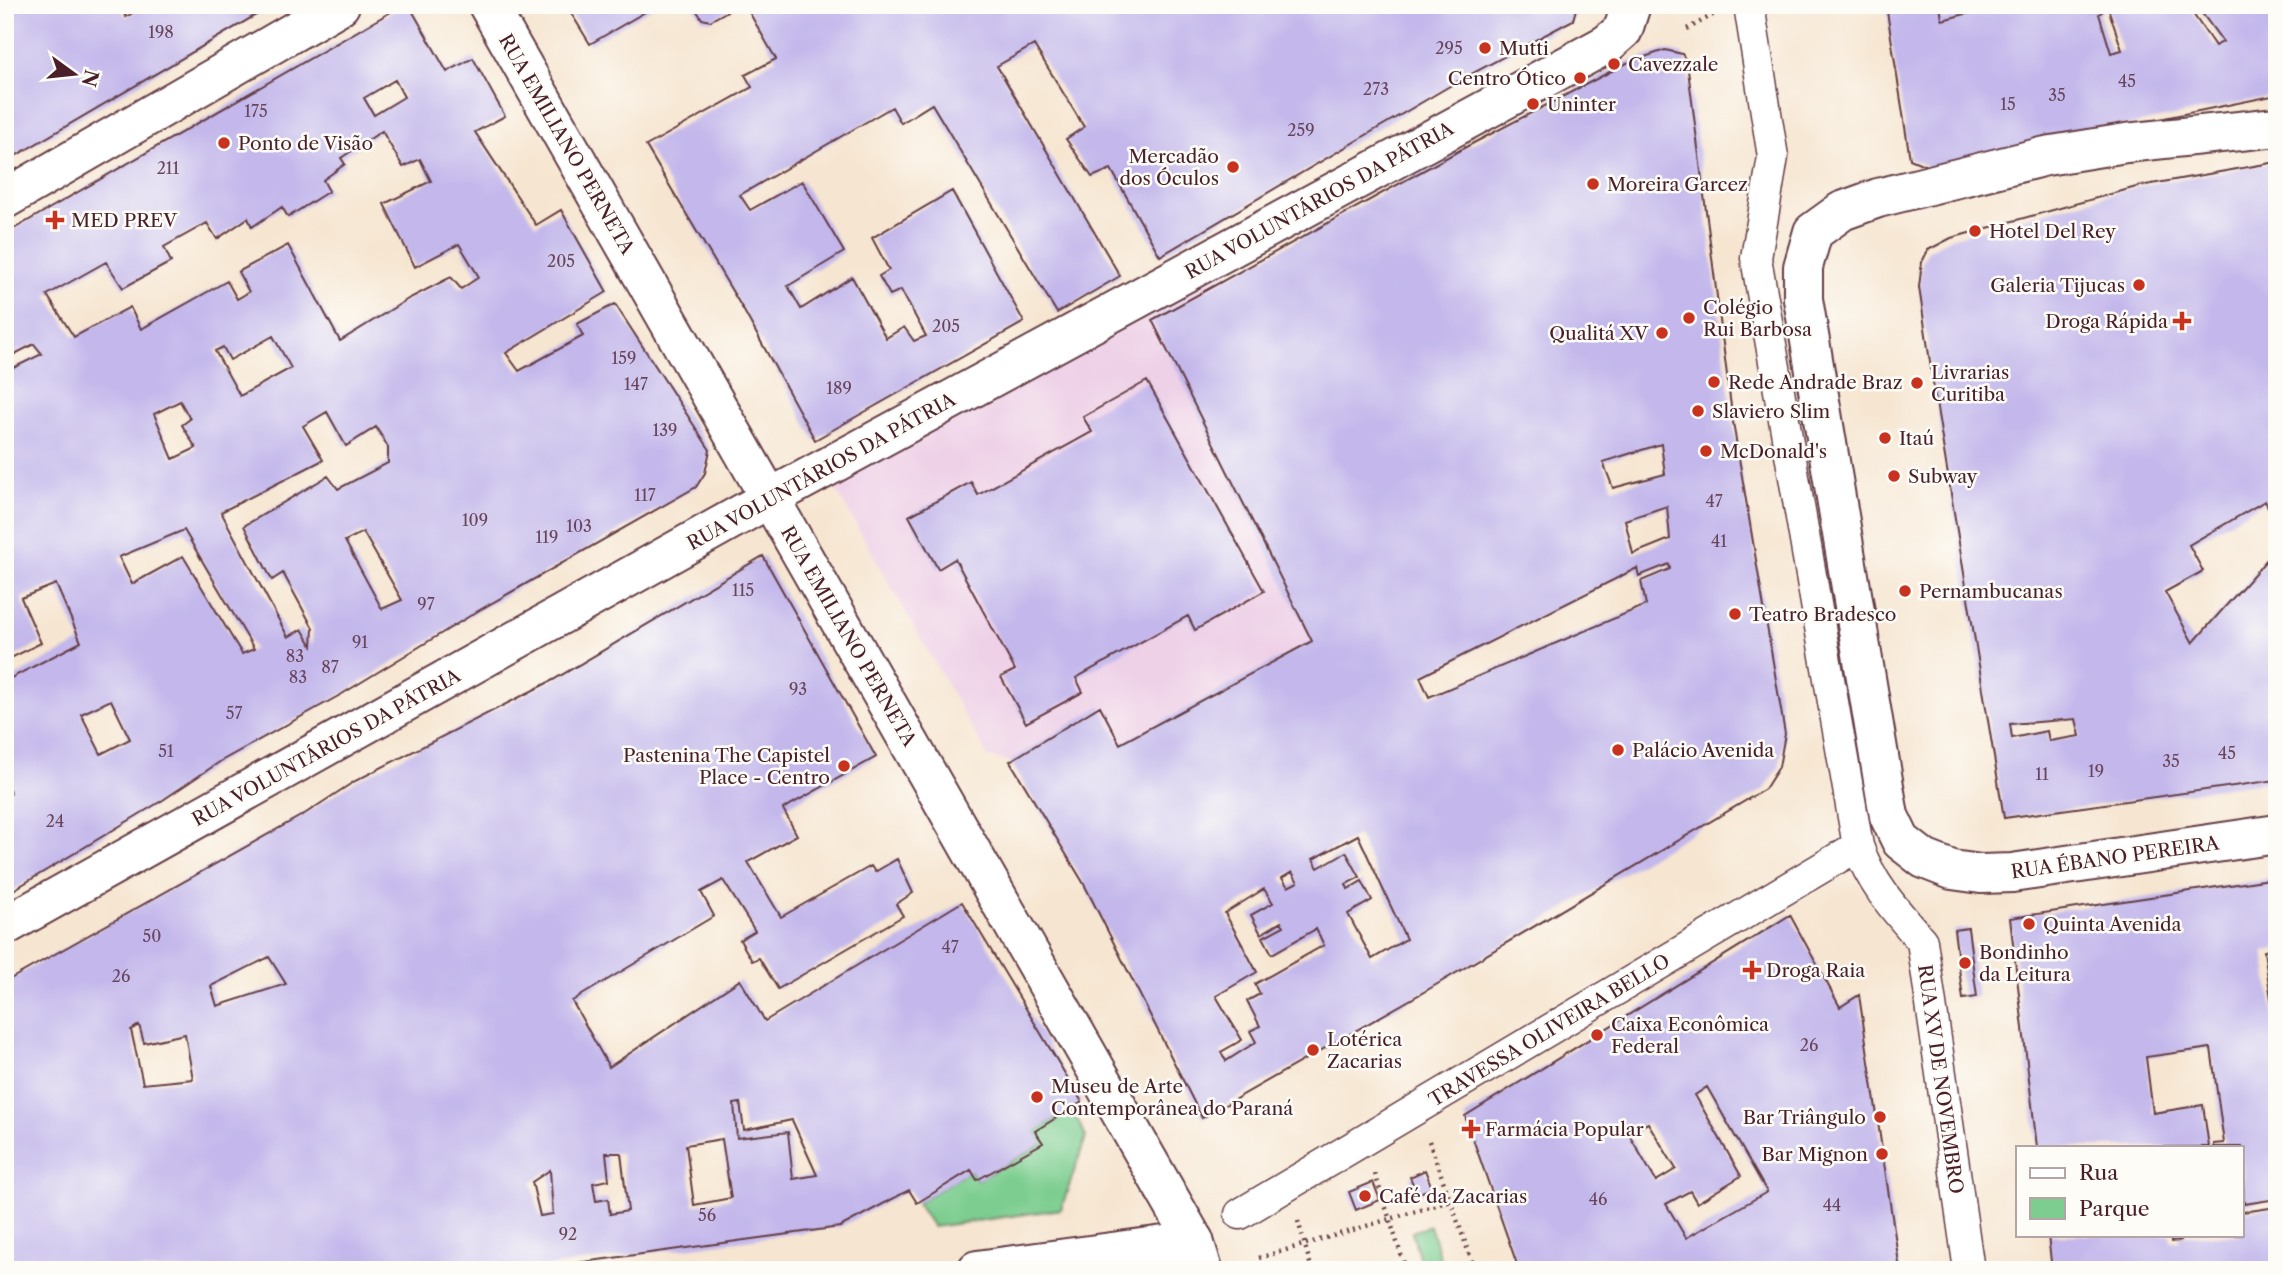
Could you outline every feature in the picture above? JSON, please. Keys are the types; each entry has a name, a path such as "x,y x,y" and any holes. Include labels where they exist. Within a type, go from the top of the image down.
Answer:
{"street":[{"path":"5,199 340,5"},
{"name":"RUA EMILIANO PERNETA","path":"488,5 1199,1255"},
{"name":"RUA XV DE NOVEMBRO","path":"1749,5 1773,157 1756,258 1858,846 1866,870 1887,901 1922,942 1969,1270"},
{"name":"RUA VOLUNTÁRIOS DA PÁTRIA","path":"5,926 770,498 1607,44 1623,30 1631,9"},
{"name":"RUA ÉBANO PEREIRA","path":"2277,127 2126,143 2046,156 1878,198 1842,211 1814,232 1803,267 1803,299 1889,816 1901,841 1924,859 1952,870 2012,873 2277,834"},
{"name":"TRAVESSA OLIVEIRA BELLO","path":"1240,1214 1858,846"},
{"path":"978,1270 1199,1255"}],"path":[{"path":"1687,29 1718,11"},
{"path":"1419,1107 1475,1270"},
{"path":"1367,1138 1406,1270"},
{"path":"1289,1184 1312,1270"},
{"path":"1259,1258 1450,1201"}],"shaded area":[{"path":"1223,262 1273,351 1429,697 1010,761 988,757 831,481"}],"green space":[{"path":"1072,1109 1086,1137 1061,1209 933,1227 917,1203 971,1170 977,1180 1042,1144 1035,1131"},
{"path":"1430,1226 1444,1270 1423,1270 1412,1232"}],"building":[{"path":"5,5 119,5 126,17 145,5 273,5 5,162"},
{"path":"403,5 409,5 447,72 473,58 505,116 475,132 536,225 561,210 607,292 506,353 519,371 583,336 577,324 615,304 710,450 705,473 696,487 478,611 342,694 221,761 163,800 5,895 5,796 11,793 5,783 5,681 81,642 56,584 21,598 41,643 5,661 5,372 42,354 34,344 5,359 5,234","holes":["395,80 404,97 374,115 364,98","382,131 403,167 420,159 431,181 384,204 415,267 459,244 479,277 461,289 451,277 408,299 340,341 288,245 238,272 249,292 237,299 227,281 141,329 130,307 74,337 47,295 106,262 123,288 171,262 164,247 207,223 217,239 248,218 252,227 282,207 288,217 329,191 323,180 345,164 341,158","273,336 291,368 240,396 215,351 223,347 230,360","180,401 190,419 182,425 196,448 173,459 154,414","327,412 346,446 376,427 388,447 388,463 338,489 328,476 244,526 272,580 283,573 313,628 312,646 302,629 288,637 221,512 323,460 303,426","184,530 254,649 242,654 183,556 132,584 119,557","363,532 402,600 382,609 345,541","111,700 130,739 101,754 81,714"]},
{"path":"566,5 657,5 590,44"},
{"path":"693,5 738,5 710,21 702,19"},
{"path":"745,5 1577,5 1573,20 1460,80 1160,256 1111,169 1092,177 1066,139 1084,127 1034,45 997,66 1120,276 1057,313 932,104 901,123 892,107 740,195 750,210 802,181 844,252 788,286 801,309 852,277 886,338 904,327 914,341 926,336 901,290 890,295 879,276 889,270 872,238 952,191 1024,322 815,440 744,311 646,146 752,87 745,75 776,59"},
{"path":"1886,5 1940,5 1942,20 2001,5 2101,5 2104,10 2099,14 2111,53 2122,50 2108,8 2113,5 2187,5 2215,46 2223,42 2196,5 2277,5 2277,95 2130,125 1936,170 1910,159"},
{"path":"1665,50 1682,54 1687,62 1733,422 1785,734 1779,767 1765,789 1429,989 1202,1118 1084,884 1010,761 1100,706 1120,744 1312,641 1152,320 1464,148 1627,63","holes":["1661,444 1665,474 1613,488 1603,462","1667,506 1670,539 1633,554 1625,520","1669,564 1670,569 1641,581 1646,605 1429,697 1420,677 1637,568 1639,576","1358,835 1406,939 1372,959 1348,914 1372,900 1362,881 1348,889 1346,884 1360,877 1346,852 1318,868 1313,859","1292,872 1298,882 1288,887 1282,878","1264,889 1273,903 1251,915 1261,934 1281,922 1284,926 1263,937 1272,954 1316,929 1324,945 1255,984 1260,994 1247,1001 1260,1026 1250,1031 1256,1042 1226,1061 1221,1052 1242,1040 1216,996 1257,972 1225,913"]},
{"path":"2277,162 2277,524 2265,501 2189,545 2203,571 2165,592 2193,643 2277,548 2277,780 2004,818 1935,396 1919,287 1922,262 1928,250 1951,238 2140,186","holes":["2076,719 2080,736 2049,741 2047,731 2012,738 2010,724"]},
{"path":"1147,381 1264,591 1195,630 1188,616 1076,678 1083,692 1026,723 1001,677 1015,670 955,559 938,569 909,516 971,482 978,495 1092,432 1083,417"},
{"path":"763,556 876,757 783,809 797,835 748,862 781,917 871,866 875,872 897,859 913,893 896,904 903,916 778,989 759,958 752,961 740,940 755,931 723,880 701,892 714,916 572,1001 609,1067 740,980 765,1021 962,902 1082,1102 1035,1131 1043,1143 977,1180 971,1170 917,1203 909,1190 840,1227 525,1270 5,1270 5,982 306,813 355,781 553,680","holes":["269,957 286,984 217,1006 211,986","139,1025 144,1043 185,1034 193,1079 143,1084 131,1030","740,1103 744,1130 792,1120 817,1175 793,1179 788,1132 737,1138 734,1104","722,1139 731,1198 694,1205 686,1145","606,1153 621,1153 628,1211 610,1214 608,1199 596,1201 593,1183 609,1180","550,1170 553,1214 540,1216 532,1182"]},
{"path":"2277,878 2277,949 2264,951 2277,1040 2277,1199 2244,1204 2244,1146 2214,1146 2224,1143 2211,1048 2146,1057 2153,1113 2203,1105 2209,1146 2037,1146 2010,918"},
{"path":"1790,915 1840,1007 1859,995 1900,1270 1519,1270 1465,1116","holes":["1707,1087 1767,1192 1686,1238 1666,1204 1690,1191 1697,1203 1741,1176 1695,1095","1648,1123 1676,1169 1656,1181 1628,1133"]},
{"name":"Bondinho da Leitura","path":"1968,928 1977,997 1963,999 1954,930"},
{"path":"1425,1170 1432,1188 1417,1194 1410,1177"},
{"name":"Café da Zacarias","path":"1373,1182 1380,1200 1356,1210 1349,1192"},
{"path":"2277,1207 2277,1270 2052,1270 2048,1236 2170,1236 2171,1242 2180,1241 2179,1236 2244,1236 2244,1212"}],"place":[{"name":"Mutti","path":"1485,48"},
{"name":"Cavezzale","path":"1614,64"},
{"name":"Centro Ótico","path":"1580,78"},
{"name":"Uninter","path":"1533,104"},
{"name":"Ponto de Visão","path":"224,143"},
{"name":"Mercadão dos Óculos","path":"1233,167"},
{"name":"Moreira Garcez","path":"1593,184"},
{"name":"MED PREV","path":"55,220"},
{"name":"Hotel Del Rey","path":"1975,231"},
{"name":"Galeria Tijucas","path":"2139,285"},
{"name":"Colégio Rui Barbosa","path":"1689,318"},
{"name":"Droga Rápida","path":"2182,321"},
{"name":"Qualitá XV","path":"1662,333"},
{"name":"Rede Andrade Braz","path":"1714,382"},
{"name":"Livrarias Curitiba","path":"1917,383"},
{"name":"Slaviero Slim","path":"1698,411"},
{"name":"Itaú","path":"1885,438"},
{"name":"McDonald's","path":"1706,451"},
{"name":"Subway","path":"1894,476"},
{"name":"Pernambucanas","path":"1905,591"},
{"name":"Teatro Bradesco","path":"1735,614"},
{"name":"Palácio Avenida","path":"1618,750"},
{"name":"Pastenina The Capistel Place - Centro","path":"844,766"},
{"name":"Quinta Avenida","path":"2029,924"},
{"name":"Bondinho da Leitura","path":"1965,963"},
{"name":"Droga Raia","path":"1752,970"},
{"name":"Caixa Econômica Federal","path":"1597,1035"},
{"name":"Lotérica Zacarias","path":"1313,1050"},
{"name":"Museu de Arte Contemporânea do Paraná","path":"1037,1097"},
{"name":"Bar Triângulo","path":"1880,1117"},
{"name":"Farmácia Popular","path":"1471,1129"},
{"name":"Bar Mignon","path":"1882,1154"},
{"name":"Café da Zacarias","path":"1365,1196"}]}
